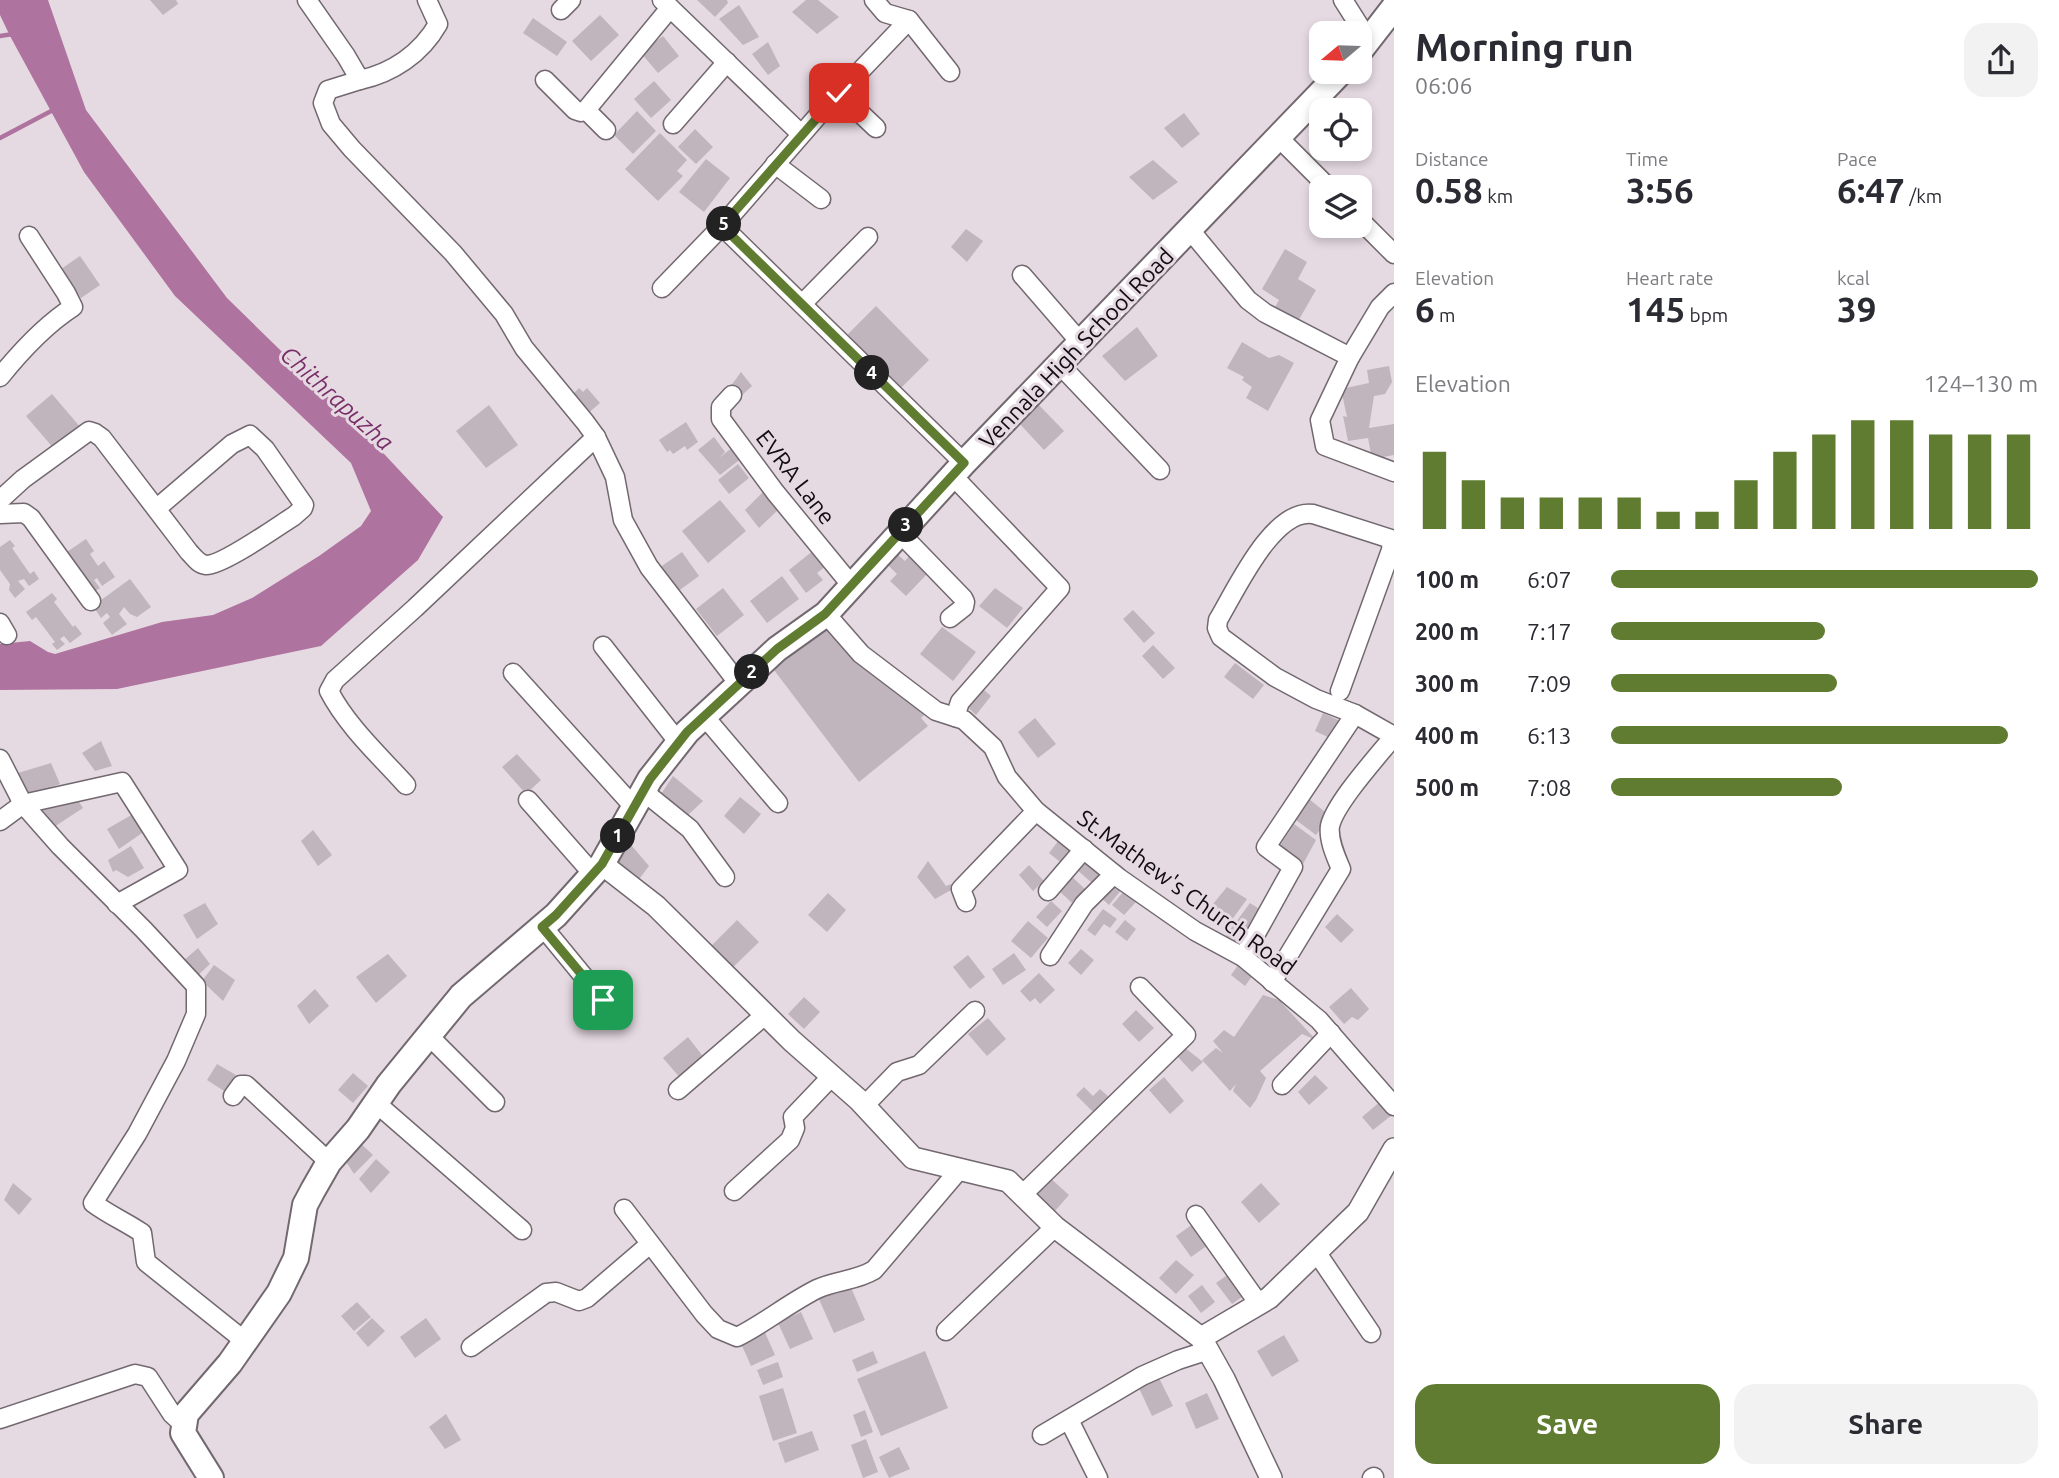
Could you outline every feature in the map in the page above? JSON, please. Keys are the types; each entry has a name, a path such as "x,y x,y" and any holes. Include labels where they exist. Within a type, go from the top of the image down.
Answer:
{"main road":[{"path":"1372,36 1394,7"},
{"name":"Vennala High School Road","path":"183,1424 186,1414 246,1342 279,1293 296,1258 305,1205 329,1162 358,1129 383,1093 461,996 556,915 598,869 639,799 679,743 777,649 825,614 958,469 1330,84"},
{"path":"183,1424 183,1433 211,1478"}],"street":[{"path":"307,0 360,80"},
{"path":"427,0 438,24 432,34 403,63 381,75 328,90 323,103 331,124 453,253 504,314 524,348 596,437 615,477 624,520 649,567 739,684"},
{"path":"874,0 886,13 909,20 950,72"},
{"path":"1343,0 1353,21"},
{"path":"545,80 575,110 586,110 666,4 801,134"},
{"path":"662,288 722,226 801,134 909,20"},
{"path":"673,124 727,62"},
{"path":"839,93 876,128"},
{"path":"586,110 606,130"},
{"path":"1279,138 1316,175"},
{"path":"775,164 821,199"},
{"path":"722,226 802,304 958,469 1060,588 960,702 955,717"},
{"path":"1190,230 1248,300 1265,313 1350,357"},
{"path":"1372,232 1394,254"},
{"path":"0,377 15,357 40,333 73,307 29,236"},
{"path":"802,304 868,237"},
{"path":"1022,275 1081,343"},
{"path":"1394,293 1380,307 1350,357 1320,420 1325,446 1394,472"},
{"path":"1060,365 1160,470"},
{"name":"EVRA Lane","path":"732,396 721,407 721,419 775,492 852,586"},
{"path":"0,500 81,435 92,431 102,438 156,509 198,563 208,565 224,559 294,516 304,505 265,449 250,435 232,444 156,509"},
{"path":"407,785 368,742 329,691 335,680 596,437"},
{"path":"1272,982 1341,869 1333,847 1330,827 1342,805 1394,736 1355,714 1316,699 1275,677 1221,637 1217,628 1218,620 1268,539 1291,517 1303,512 1393,540 1340,691"},
{"path":"0,514 24,513 31,518 91,601"},
{"path":"899,532 963,598 964,607 950,618"},
{"name":"St.Mathew's Church Road","path":"825,614 861,654 936,711 964,720 993,747 1007,777 1036,811 1114,874 1195,931 1243,957 1319,1020 1394,1106"},
{"path":"603,646 679,743"},
{"path":"513,673 639,799 690,829 725,877"},
{"path":"1243,957 1293,867 1266,847 1355,714"},
{"path":"705,716 778,803"},
{"path":"0,759 23,804 196,986 196,1014 163,1086 93,1203 109,1216 142,1233 146,1262 246,1342"},
{"path":"0,821 23,804 122,782 178,870 117,904"},
{"path":"528,800 598,869 656,906 765,1015 865,1105 913,1158 1008,1181 1055,1227 1205,1344 1265,1476"},
{"path":"966,902 961,889 1036,811"},
{"path":"1048,891 1084,849"},
{"path":"1050,956 1084,904 1114,874"},
{"path":"542,927 603,1000 604,1006 598,1015"},
{"path":"1022,1195 1186,1035 1140,987"},
{"path":"865,1105 897,1072 919,1065 975,1011"},
{"path":"678,1090 765,1015"},
{"path":"1282,1085 1331,1033"},
{"path":"430,1037 495,1102"},
{"path":"734,1191 790,1140 795,1128 793,1117 832,1076"},
{"path":"233,1096 241,1085 246,1085 329,1162"},
{"path":"383,1093 522,1230"},
{"path":"1042,1435 1205,1344 1269,1298 1359,1212 1394,1149"},
{"path":"624,1209 718,1329 737,1337 822,1287 852,1280 874,1270 960,1169"},
{"path":"1196,1215 1259,1304"},
{"path":"946,1331 1055,1227"},
{"path":"471,1347 546,1293 556,1292 579,1301 587,1298 650,1244"},
{"path":"1317,1253 1371,1333"},
{"path":"0,1419 135,1374 148,1377 172,1414 183,1424"},
{"path":"1069,1420 1098,1478"}],"shaded area":[{"path":"0,0 48,0 86,110 227,298 358,426 443,517 418,560 321,646 117,689 0,690 0,644 30,641 55,654 162,622 213,615 252,598 319,556 361,526 371,511 351,463 175,296 84,172 10,36 0,15"}],"building":[{"path":"150,0 176,0 178,4 163,15"},
{"path":"697,0 727,0 728,3 715,17"},
{"path":"806,0 818,0 839,17 817,34 792,12"},
{"path":"739,5 759,37 743,45 719,19"},
{"path":"600,15 619,35 591,61 572,41"},
{"path":"533,18 567,42 557,56 523,33"},
{"path":"663,36 679,56 658,73 641,53"},
{"path":"768,42 780,66 768,75 752,54"},
{"path":"654,81 671,100 651,118 634,99"},
{"path":"637,111 656,131 633,154 614,135"},
{"path":"1184,113 1200,134 1182,148 1164,128"},
{"path":"695,129 713,147 696,164 678,147"},
{"path":"660,133 687,160 677,171 683,176 658,201 625,169"},
{"path":"706,159 730,178 704,212 679,192"},
{"path":"1153,160 1178,182 1153,200 1129,177"},
{"path":"966,229 983,241 967,262 951,247"},
{"path":"1285,249 1307,262 1298,279 1316,290 1297,323 1274,309 1279,300 1262,289"},
{"path":"80,256 100,285 81,298 61,269"},
{"path":"876,306 929,360 897,392 843,339"},
{"path":"1137,327 1158,356 1125,381 1102,356"},
{"path":"1242,342 1269,358 1279,355 1294,363 1268,411 1246,398 1252,387 1242,380 1244,377 1227,368"},
{"path":"1389,366 1392,382 1385,394 1374,396 1369,428 1394,424 1394,455 1372,459 1368,438 1348,441 1343,416 1347,417 1341,389 1369,383 1367,370"},
{"path":"741,372 752,386 740,397 730,387"},
{"path":"579,388 583,392 587,388 600,403 586,415 578,404 581,401 574,393"},
{"path":"52,394 81,428 55,450 26,416"},
{"path":"1038,404 1064,431 1044,450 1019,423"},
{"path":"489,405 518,445 486,468 456,431"},
{"path":"686,422 698,442 687,450 685,446 673,454 670,450 667,452 659,440"},
{"path":"714,437 725,452 719,458 733,447 742,458 720,475 698,450"},
{"path":"738,464 749,478 729,494 718,480"},
{"path":"764,491 780,508 759,528 745,510"},
{"path":"720,500 746,531 708,563 682,531"},
{"path":"86,539 94,551 90,554 98,566 104,561 115,577 102,586 97,578 94,580 100,588 88,596 61,556"},
{"path":"10,540 15,546 12,548 30,574 34,571 39,579 29,586 24,579 18,581 25,589 15,598 9,590 10,584 0,570 0,547"},
{"path":"814,550 826,566 817,573 823,580 806,593 789,570"},
{"path":"682,552 699,576 677,592 659,568"},
{"path":"897,554 905,561 910,555 928,573 906,596 890,581 897,574 887,564"},
{"path":"782,576 799,599 767,623 750,601"},
{"path":"130,579 151,607 137,617 124,607 119,614 127,624 112,635 103,623 110,617 107,613 101,618 93,606"},
{"path":"723,588 744,615 717,636 696,609"},
{"path":"995,588 1023,608 1007,628 979,606"},
{"path":"52,593 57,599 54,602 73,627 75,625 82,634 70,643 64,636 60,639 65,644 57,650 52,644 55,642 36,617 32,620 26,612"},
{"path":"1133,610 1155,633 1144,643 1123,619"},
{"path":"828,623 927,712 921,718 928,726 859,782 774,670"},
{"path":"942,627 976,652 953,681 920,654"},
{"path":"1153,645 1175,668 1163,679 1142,656"},
{"path":"1235,663 1264,685 1253,699 1224,677"},
{"path":"977,684 991,696 976,715 962,702"},
{"path":"1323,713 1340,721 1332,739 1315,731"},
{"path":"1035,718 1056,744 1038,758 1018,732"},
{"path":"101,741 112,766 95,771 82,753"},
{"path":"517,754 541,780 526,794 502,767"},
{"path":"51,763 60,784 26,797 18,773"},
{"path":"673,776 703,801 688,815 661,794"},
{"path":"76,797 83,808 54,827 42,809 56,799"},
{"path":"740,797 761,814 744,834 724,816"},
{"path":"1309,799 1330,816 1316,835 1296,820"},
{"path":"135,813 145,831 119,849 107,829"},
{"path":"1294,824 1316,840 1303,864 1279,847"},
{"path":"313,830 332,855 318,866 301,841"},
{"path":"626,839 649,866 637,882 609,863"},
{"path":"1059,840 1075,853 1065,866 1049,853"},
{"path":"131,846 144,868 128,877 116,870 113,872 108,860"},
{"path":"1085,857 1102,872 1092,883 1075,868"},
{"path":"928,861 946,886 951,884 951,890 935,899 917,877"},
{"path":"1029,865 1044,881 1033,891 1019,875"},
{"path":"1069,874 1085,889 1072,903 1056,888"},
{"path":"1112,881 1122,889 1109,905 1099,896"},
{"path":"1227,887 1247,899 1228,925 1208,910"},
{"path":"1124,891 1136,902 1124,915 1112,905"},
{"path":"828,893 846,910 827,932 808,915"},
{"path":"1051,901 1062,911 1047,927 1036,917"},
{"path":"205,903 218,924 197,939 183,915"},
{"path":"1250,903 1264,912 1241,947 1225,937"},
{"path":"1103,909 1117,919 1110,928 1104,924 1095,936 1087,930"},
{"path":"1337,914 1354,930 1341,943 1325,927"},
{"path":"737,920 759,942 727,973 706,951"},
{"path":"1125,920 1136,929 1127,941 1115,932"},
{"path":"1028,921 1048,938 1031,958 1011,941"},
{"path":"198,948 210,964 195,978 182,962"},
{"path":"1081,949 1094,960 1081,975 1068,963"},
{"path":"1014,953 1026,970 1003,985 992,969"},
{"path":"388,954 407,976 376,1003 356,977"},
{"path":"968,955 985,977 970,989 953,967"},
{"path":"1239,964 1253,975 1245,986 1231,975"},
{"path":"214,965 235,980 223,1001 202,981"},
{"path":"1039,973 1055,990 1040,1004 1035,998 1030,1002 1020,991"},
{"path":"1351,988 1369,1009 1358,1020 1352,1017 1344,1024 1329,1007"},
{"path":"315,989 329,1006 309,1024 297,1006"},
{"path":"1263,995 1279,1000 1316,1040 1302,1034 1260,1071 1266,1078 1250,1108 1233,1091 1236,1084 1230,1091 1202,1060 1216,1048 1223,1053 1213,1041 1224,1030 1234,1037"},
{"path":"804,997 820,1012 804,1029 788,1014"},
{"path":"1136,1010 1154,1028 1139,1042 1122,1024"},
{"path":"988,1018 1006,1039 987,1056 968,1034"},
{"path":"688,1037 705,1059 682,1080 663,1058"},
{"path":"1184,1047 1203,1062 1192,1072 1177,1056"},
{"path":"217,1064 236,1075 224,1091 207,1080"},
{"path":"353,1073 368,1086 353,1103 338,1090"},
{"path":"1315,1075 1328,1088 1309,1105 1298,1092"},
{"path":"1164,1077 1184,1101 1170,1114 1149,1090"},
{"path":"1084,1087 1093,1096 1100,1089 1111,1099 1096,1115 1076,1095"},
{"path":"1381,1101 1392,1115 1373,1130 1362,1117"},
{"path":"358,1141 373,1155 354,1174 343,1157"},
{"path":"376,1159 390,1172 371,1193 359,1179"},
{"path":"1050,1178 1069,1195 1054,1212 1034,1195"},
{"path":"13,1183 32,1199 19,1215 4,1200"},
{"path":"1261,1183 1280,1204 1259,1223 1241,1202"},
{"path":"1193,1224 1208,1245 1191,1257 1176,1236"},
{"path":"1176,1260 1194,1275 1176,1294 1159,1278"},
{"path":"1233,1271 1249,1292 1232,1304 1216,1283"},
{"path":"849,1283 865,1320 834,1333 818,1297"},
{"path":"1202,1285 1215,1302 1201,1313 1188,1296"},
{"path":"357,1302 371,1317 354,1331 341,1316"},
{"path":"801,1312 813,1339 790,1349 778,1323"},
{"path":"372,1318 385,1331 368,1347 356,1333"},
{"path":"426,1318 441,1339 415,1358 400,1337"},
{"path":"763,1328 775,1355 751,1366 739,1339"},
{"path":"1284,1335 1299,1361 1272,1377 1257,1351"},
{"path":"873,1351 878,1363 857,1372 852,1360"},
{"path":"925,1351 948,1408 881,1436 857,1379"},
{"path":"778,1362 783,1377 763,1385 757,1370"},
{"path":"1158,1376 1173,1406 1152,1416 1138,1386"},
{"path":"783,1388 797,1433 773,1441 759,1396"},
{"path":"1207,1393 1219,1419 1196,1429 1185,1403"},
{"path":"865,1410 873,1432 861,1437 853,1415"},
{"path":"446,1414 461,1440 445,1449 429,1427"},
{"path":"812,1431 819,1450 785,1463 778,1443"},
{"path":"866,1439 878,1472 863,1478 851,1445"},
{"path":"899,1447 910,1469 889,1478 879,1457"}],"waterway":[{"path":"0,36 13,34"},
{"path":"0,138 55,109"}],"route":[{"path":"603,1000 542,927 602,864 650,779 687,732 777,649 825,614 964,463 722,226 839,93"}],"water label":[{"name":"Chithrapuzha","path":"337,398"}]}
